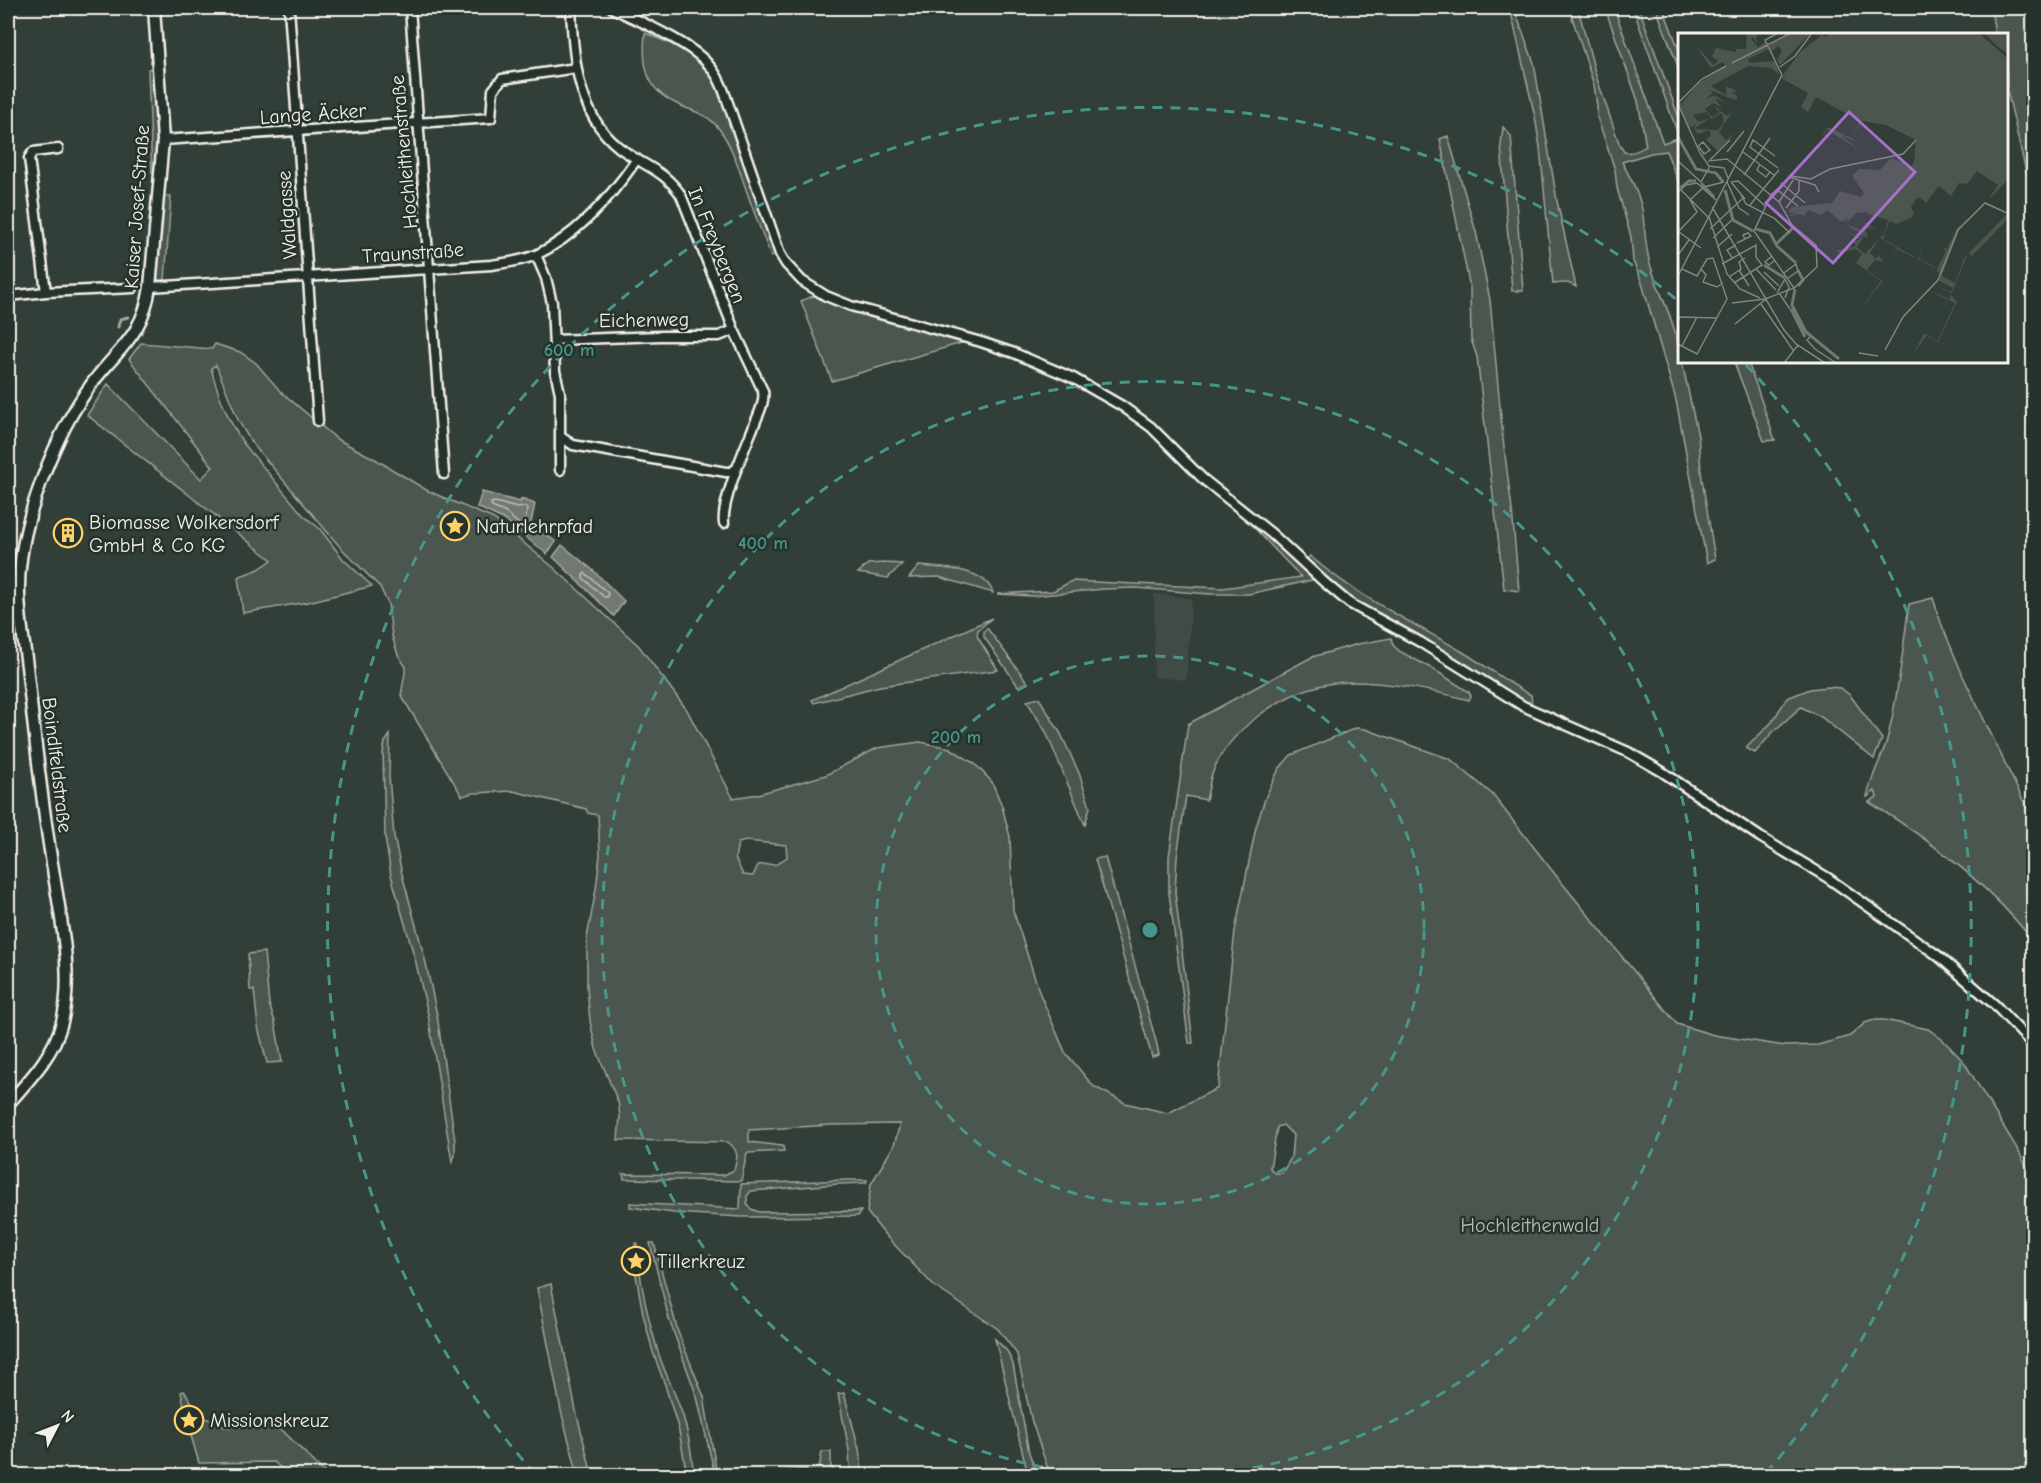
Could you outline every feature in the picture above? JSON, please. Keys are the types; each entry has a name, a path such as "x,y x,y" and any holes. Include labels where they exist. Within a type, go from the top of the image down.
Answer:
{"street":[{"name":"Kaiser Josef-Straße","path":"134,334 145,314 150,287 163,140 154,8"},
{"name":"Waldgasse","path":"289,8 318,421"},
{"name":"Hochleithenstraße","path":"410,8 444,474"},
{"name":"In Freybergen","path":"571,8 572,42 584,99 593,117 612,142 663,174 681,195 734,330 764,396 737,468 723,514 724,523"},
{"path":"612,8 673,39 693,51 708,64 722,85 780,254 794,274 812,289 851,306 1014,353 1073,378 1122,406 1156,431 1193,470 1272,534 1349,603 1420,642 1523,706 1607,742 1642,760 1760,837 1828,878 1936,955 1995,1005 2034,1046"},
{"name":"Lange Äcker","path":"163,140 491,118 493,90 502,79 576,68"},
{"path":"46,292 29,158 33,152 58,149"},
{"name":"Traunstraße","path":"150,287 505,263 536,255 568,234 606,200 637,159"},
{"path":"536,255 550,292 555,371 560,393 560,470"},
{"path":"8,296 133,288"},
{"name":"Eichenweg","path":"554,340 719,336 734,330"},
{"name":"Boindlfeldstraße","path":"8,1104 47,1057 62,1024 66,995 66,967 43,808 19,605 13,583 21,561 31,516 47,469 63,434 93,383 134,334"},
{"path":"561,437 573,445 684,465 726,472 737,468"}],"shaded area":[{"path":"1154,594 1192,598 1186,680 1154,677"}],"green space":[{"path":"1510,8 1514,8 1534,63 1557,201 1576,287 1568,283 1553,284 1540,147"},
{"path":"1569,8 1578,8 1596,76 1624,152 1633,152 1646,146 1638,101 1605,8 1614,8 1663,143 1678,137 1678,181 1666,151 1622,162 1634,184 1640,202 1650,264 1677,337 1678,363 1682,363 1698,436 1702,479 1715,559 1707,563 1676,400 1641,280 1633,261 1631,237 1617,188 1615,170 1597,117 1594,85"},
{"path":"1633,8 1639,8 1678,115 1678,134"},
{"path":"1656,8 1663,8 1678,47 1678,66"},
{"path":"1991,8 2033,8 2033,192 2029,185 2008,94 2008,33 1995,33"},
{"path":"645,33 694,57 714,79 728,110 741,155 776,254 771,257 734,156 724,136 708,118 665,97 652,83 645,65"},
{"path":"153,68 159,137 156,174 152,173 148,69"},
{"path":"1503,127 1511,136 1523,291 1512,291 1501,144"},
{"path":"1448,136 1476,232 1490,300 1519,591 1504,589 1477,357 1471,339 1470,288 1440,139"},
{"path":"164,196 171,196 165,280 159,280 157,278"},
{"path":"816,295 837,305 965,342 832,381 801,301"},
{"name":"Hochleithenwald","path":"141,343 212,349 215,344 240,352 256,363 280,391 337,439 428,491 494,519 552,566 639,646 687,710 733,798 758,794 826,775 877,748 920,742 950,748 975,764 992,782 1002,806 1010,837 1013,910 1040,994 1065,1052 1093,1086 1125,1103 1168,1113 1218,1088 1235,931 1256,827 1266,796 1279,769 1291,755 1356,728 1365,729 1450,759 1492,794 1677,1024 1714,1035 1785,1046 1818,1045 1850,1036 1865,1023 1874,1020 1928,1029 1943,1040 1964,1062 2018,1150 2033,1180 2033,1475 1050,1475 1032,1422 1017,1354 998,1329 934,1286 886,1236 867,1212 871,1184 894,1145 900,1124 749,1130 749,1142 783,1146 784,1151 747,1153 741,1181 624,1179 623,1174 724,1175 734,1170 737,1154 728,1142 618,1140 620,1116 618,1102 596,1049 590,1021 587,987 587,938 600,855 598,815 588,813 586,809 513,791 474,793 462,796 401,695 406,667 398,655 392,636 388,604 380,587 341,548 251,442 238,420 216,365 211,368 220,398 244,444 303,515 320,529 343,559 372,586 308,602 243,613 238,577 259,569 272,560 87,415 108,384 201,479 213,467 129,359","holes":["746,841 786,845 787,857 777,864 758,865 753,876 743,875 735,858 738,843","1283,1125 1293,1135 1291,1158 1282,1173 1274,1173 1270,1168 1277,1127"]},
{"path":"1734,363 1748,363 1775,440 1764,441"},
{"path":"1241,514 1313,578 1312,580 1249,594 1209,594 1136,588 1032,596 997,594 1053,591 1072,581 1223,588 1301,577"},
{"path":"1310,556 1364,595 1531,695 1532,706 1427,641 1364,608 1332,585 1306,560"},
{"path":"868,564 902,564 888,578 858,573"},
{"path":"919,566 961,570 972,574 988,584 993,593 939,577 909,578"},
{"path":"1933,598 1963,676 2033,821 2033,941 1998,901 1957,864 1914,831 1869,802 1877,797 1875,791 1867,797 1892,720 1909,604"},
{"path":"992,618 978,630 977,636 998,670 880,686 814,703 812,700"},
{"path":"987,628 1028,683 1018,686 984,637 984,631"},
{"path":"1391,638 1393,645 1399,651 1469,692 1471,696 1469,700 1380,683 1344,682 1310,688 1275,705 1242,729 1218,760 1211,777 1206,800 1186,796 1177,857 1175,892 1193,1043 1189,1043 1169,893 1169,857 1188,724 1312,657 1358,644"},
{"path":"1840,688 1850,695 1882,739 1874,759 1821,717 1801,707 1773,732 1755,753 1746,748 1772,722 1787,698 1810,689"},
{"path":"1039,698 1061,734 1079,773 1090,807 1085,825 1046,732 1027,701"},
{"path":"390,735 389,776 394,837 437,1015 455,1141 455,1155 452,1162 428,1014 391,875 385,837 383,753 385,742"},
{"path":"1105,857 1157,1045 1159,1055 1152,1057 1095,859"},
{"path":"264,952 269,1004 275,1022 282,1062 267,1063 258,1027 254,990 250,990 248,954"},
{"path":"867,1180 866,1183 751,1191 747,1196 747,1204 751,1209 759,1212 861,1211 858,1216 741,1217 674,1213 630,1207 630,1203 740,1209 741,1184"},
{"path":"635,1243 637,1243 650,1325 683,1416 694,1475 687,1475 679,1431 643,1314 634,1264"},
{"path":"650,1243 654,1243 678,1332 704,1397 717,1475 715,1475 697,1397 669,1319"},
{"path":"551,1284 576,1411 592,1475 578,1475 561,1411 537,1288"},
{"path":"995,1339 1007,1351 1013,1364 1029,1453 1038,1475 1028,1475"},
{"path":"184,1391 201,1416 225,1427 264,1425 283,1431 327,1475 289,1475 274,1462 199,1463 187,1422 181,1392"},
{"path":"844,1393 859,1449 862,1470 883,1475 769,1475 819,1468 822,1452 831,1452 831,1467 835,1471 850,1470 849,1450 838,1394"}],"water":[{"path":"482,492 535,504 531,523 556,542 547,554 503,519 477,507"},
{"path":"562,545 594,571 624,601 614,616 553,557"}],"waterway":[{"path":"118,327 120,319 128,317"}],"place":[{"name":"Naturlehrpfad","path":"455,526"},
{"name":"Biomasse Wolkersdorf GmbH & Co KG","path":"68,533"},
{"name":"Tillerkreuz","path":"636,1261"},
{"name":"Missionskreuz","path":"189,1420"}]}
